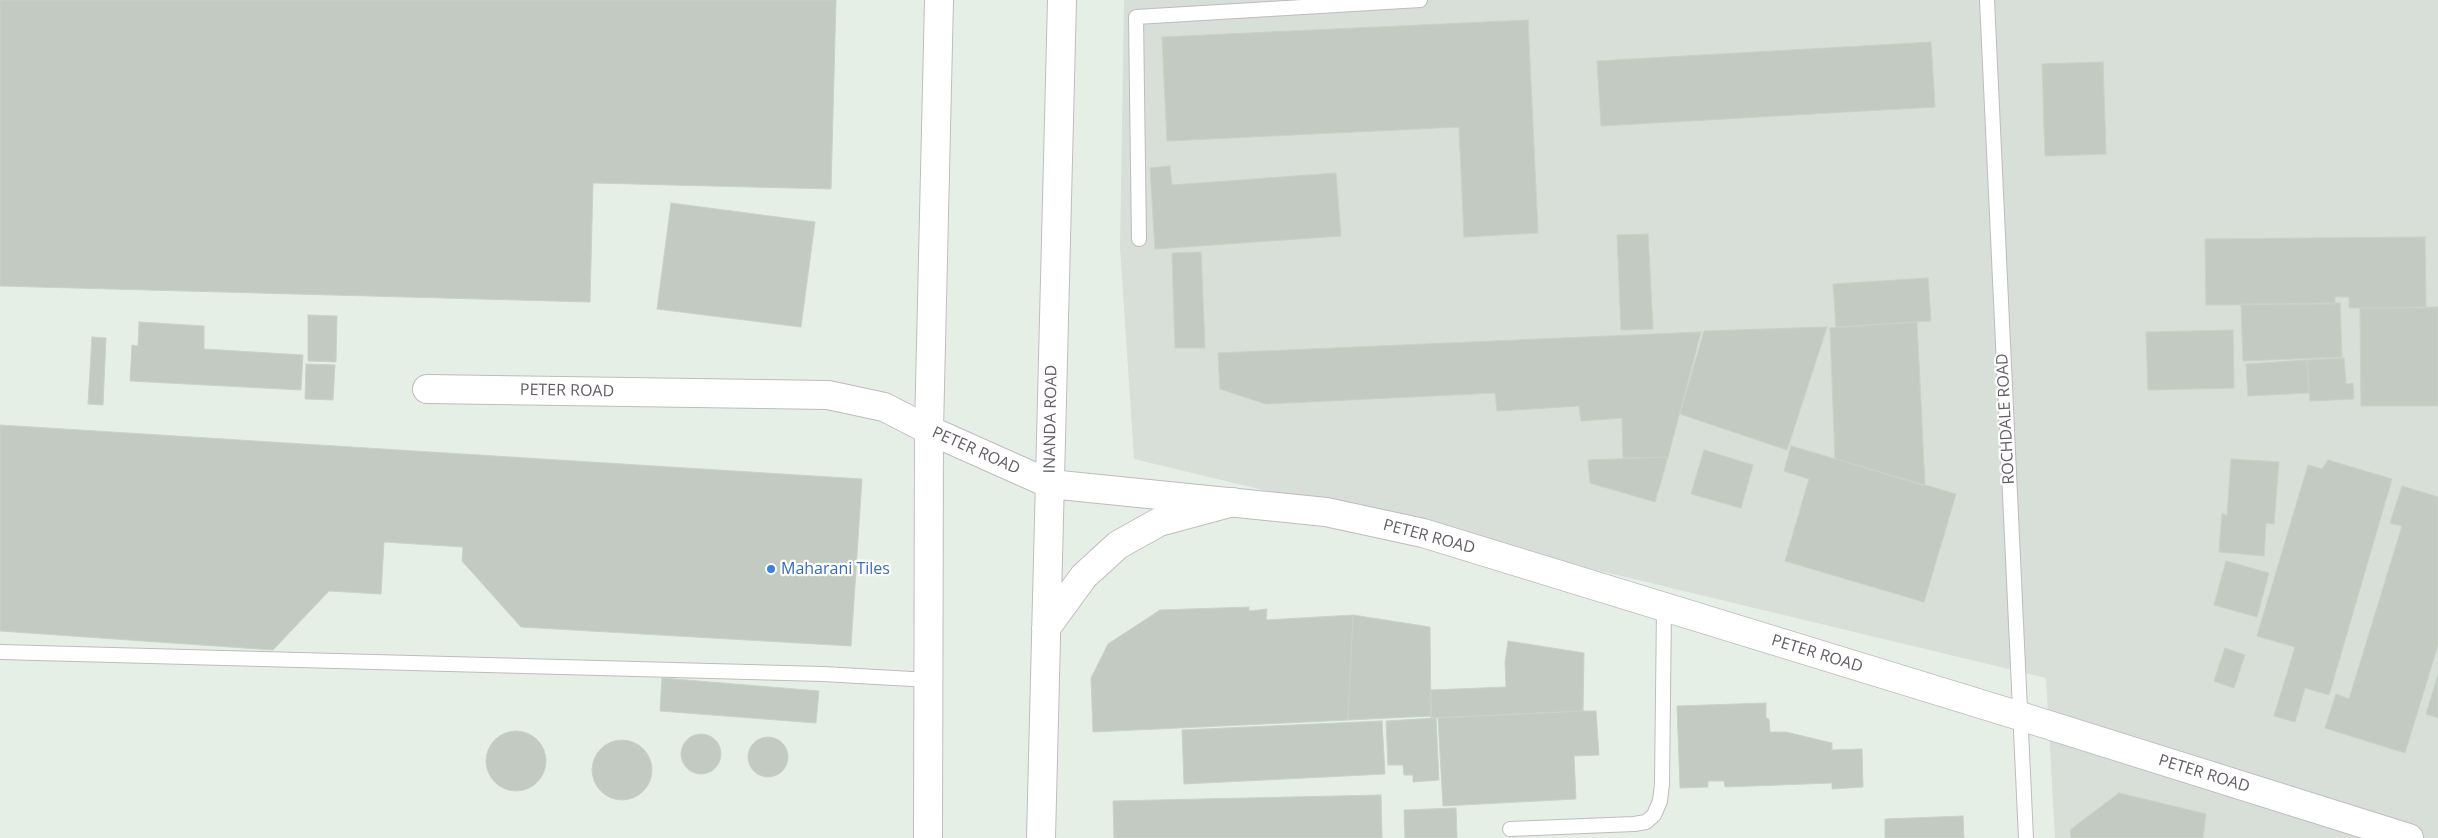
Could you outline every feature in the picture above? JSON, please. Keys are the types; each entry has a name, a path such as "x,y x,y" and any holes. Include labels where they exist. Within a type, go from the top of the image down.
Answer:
{"street":[{"path":"928,838 929,430 939,0"},
{"name":"INANDA ROAD","path":"1041,838 1062,0"},
{"name":"PETER ROAD","path":"427,389 828,395 884,407 929,430 1050,484 1326,512 1423,533 2020,716 2361,831 2409,838"},
{"path":"1046,628 1084,576 1118,545 1159,522 1233,502"}],"lane":[{"path":"1139,239 1136,16 1420,0"},
{"name":"ROCHDALE ROAD","path":"1987,0 2026,838"},
{"path":"1510,829 1634,824 1646,822 1654,815 1660,801 1662,784 1664,607"},
{"path":"0,652 823,674 929,680"}],"shaded area":[{"path":"1124,0 2438,0 2438,838 2055,838 2046,678 1134,459 1120,247"}],"building":[{"path":"0,0 836,0 831,189 593,183 590,302 0,286"},
{"path":"1528,20 1538,233 1464,237 1459,127 1167,141 1162,37"},
{"path":"1931,42 1935,107 1601,126 1597,61"},
{"path":"2103,62 2106,154 2045,156 2042,64"},
{"path":"1170,166 1172,185 1336,173 1341,236 1155,249 1150,168"},
{"path":"671,203 815,222 801,327 657,309"},
{"path":"1648,234 1653,329 1621,330 1617,235"},
{"path":"2425,237 2426,308 2349,308 2349,297 2335,297 2335,304 2206,305 2205,239"},
{"path":"1201,252 1205,348 1175,348 1172,253"},
{"path":"1928,278 1931,321 1836,327 1833,284"},
{"path":"2340,303 2342,357 2243,361 2241,304"},
{"path":"2438,307 2438,406 2361,406 2360,308"},
{"path":"308,315 337,316 336,362 308,361"},
{"path":"139,322 204,326 204,349 303,355 301,390 130,381 132,345 138,346"},
{"path":"1917,322 1925,486 1835,459 1830,328"},
{"path":"1827,327 1787,450 1680,414 1704,331"},
{"path":"2233,330 2234,388 2148,390 2146,332"},
{"path":"1701,332 1668,457 1623,458 1622,418 1581,421 1579,406 1497,411 1495,393 1266,404 1220,389 1218,353"},
{"path":"92,337 106,338 103,405 88,404"},
{"path":"2344,358 2346,384 2353,383 2354,399 2310,401 2307,360"},
{"path":"2307,360 2309,393 2248,396 2246,364"},
{"path":"306,364 335,365 333,400 305,399"},
{"path":"0,425 862,479 851,646 521,627 462,561 463,547 384,542 381,594 329,591 273,650 0,631"},
{"path":"1791,446 1956,494 1924,602 1785,561 1809,479 1784,471"},
{"path":"1704,450 1753,465 1741,508 1691,494"},
{"path":"1668,457 1655,502 1590,483 1588,460"},
{"path":"2231,459 2279,462 2274,524 2266,523 2264,556 2219,552 2222,513 2227,516"},
{"path":"2328,460 2392,479 2329,695 2305,688 2295,722 2274,716 2295,647 2257,636 2308,465 2322,469"},
{"path":"2402,486 2438,497 2438,645 2405,753 2325,728 2336,694 2349,699 2402,526 2390,523"},
{"path":"2226,561 2269,573 2257,617 2214,605"},
{"path":"1249,607 1249,611 1267,609 1266,620 1353,615 1348,720 1093,732 1091,678 1108,644 1160,610"},
{"path":"1353,615 1430,627 1431,716 1348,720"},
{"path":"1508,641 1584,653 1583,711 1431,718 1431,690 1506,687 1505,662"},
{"path":"2225,648 2245,655 2234,688 2214,681"},
{"path":"2438,675 2438,718 2426,714"},
{"path":"662,678 819,691 816,723 660,711"},
{"path":"1766,703 1766,718 1769,719 1770,732 1786,732 1832,743 1832,750 1862,749 1863,787 1832,789 1832,783 1725,787 1724,781 1708,781 1708,787 1680,788 1677,706"},
{"path":"1596,711 1599,755 1574,756 1576,799 1443,806 1438,718"},
{"path":"1436,718 1439,780 1413,782 1413,775 1404,775 1403,765 1388,765 1386,721"},
{"path":"1382,721 1385,774 1184,784 1182,730"},
{"path":"510,731 522,731 533,736 541,744 546,755 544,773 533,786 522,791 510,791 499,786 491,778 486,767 486,755 491,744 499,736"},
{"path":"705,734 712,737 718,743 721,754 720,762 712,771 705,774 697,774 690,771 682,762 681,750 684,743 693,735"},
{"path":"772,737 779,740 785,746 788,757 787,765 779,774 772,777 764,777 757,774 749,765 748,753 751,746 760,738"},
{"path":"616,740 628,740 639,745 647,753 652,764 650,782 639,795 628,800 616,800 605,795 597,787 592,776 592,764 597,753 605,745"},
{"path":"2119,793 2206,814 2203,838 2071,838 2070,830"},
{"path":"1381,795 1382,838 1114,838 1113,801"},
{"path":"1456,808 1457,838 1405,838 1404,810"},
{"path":"1963,816 1964,838 1885,838 1885,819"}],"place":[{"name":"Maharani Tiles","path":"771,569"}]}
